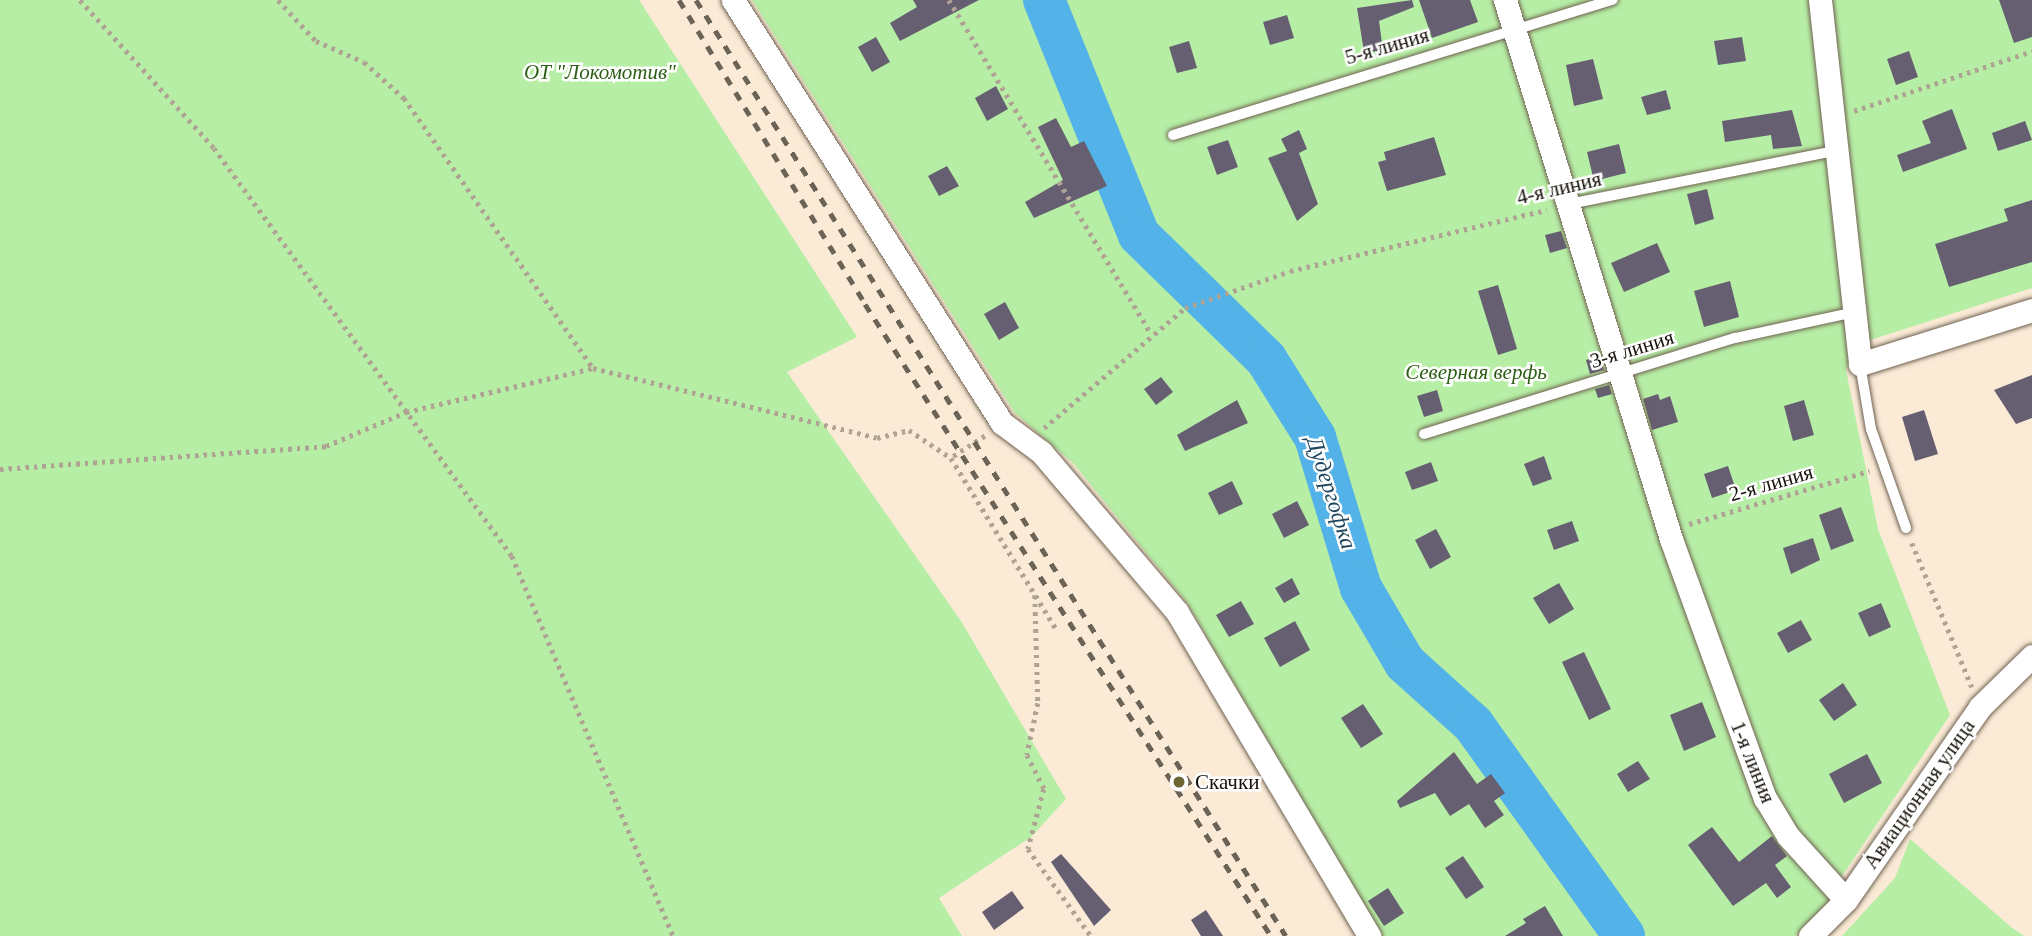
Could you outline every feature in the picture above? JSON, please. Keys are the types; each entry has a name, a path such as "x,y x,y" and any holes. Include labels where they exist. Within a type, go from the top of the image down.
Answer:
{"street":[{"path":"733,0 1002,423 1028,443 1177,612 1369,936"},
{"name":"1-я линия","path":"1505,0 1693,606 1765,798 1788,836 1846,900"},
{"path":"1820,0 1836,116 1860,364 2032,310"},
{"name":"Авиационная улица","path":"1810,936 1846,900 1980,707 2032,656"}],"lane":[{"name":"5-я линия","path":"1173,135 1613,0"},
{"name":"4-я линия","path":"1569,204 1839,150"},
{"name":"3-я линия","path":"1424,434 1620,372 1855,312"},
{"path":"1860,364 1883,467 1906,528"}],"path":[{"path":"80,0 214,148 512,556 673,936"},
{"path":"278,0 316,41 363,62 404,98 593,368"},
{"path":"948,0 1151,333"},
{"path":"1836,116 2032,51"},
{"name":"4-я линия","path":"1028,443 1151,333 1185,308 1290,271 1569,204"},
{"path":"0,469 326,446 406,412 593,368 877,438 909,430 951,458 1056,629"},
{"path":"951,458 1002,423"},
{"name":"2-я линия","path":"1669,530 1883,467"},
{"path":"1906,528 1980,707"},
{"path":"1035,595 1038,703 1027,755 1044,789 1028,849 1091,936"}],"green space":[{"name":"ОТ \"Локомотив\"","path":"0,0 639,0 857,337 787,372 961,621 1066,799 1031,837 939,898 962,936 0,936"},
{"name":"Северная верфь","path":"752,0 2032,0 2032,288 1858,344 1846,370 1878,529 1950,715 1834,888 1827,908 1795,936 1380,936 1188,604 1073,463 1015,413"},
{"path":"1910,839 2024,936 1842,936 1895,878"}],"building":[{"path":"913,0 979,0 900,41 890,23 917,7"},
{"path":"1412,0 1414,7 1379,21 1383,51 1364,52 1357,8"},
{"path":"1419,0 1470,0 1478,22 1432,38"},
{"path":"1999,0 2032,0 2032,37 2014,43"},
{"path":"1287,15 1294,38 1270,45 1263,22"},
{"path":"876,37 890,62 872,72 858,47"},
{"path":"1742,37 1746,61 1718,65 1714,41"},
{"path":"1189,41 1197,68 1177,73 1169,47"},
{"path":"1909,51 1918,77 1896,85 1887,59"},
{"path":"1593,59 1603,99 1574,106 1566,65"},
{"path":"996,86 1008,109 987,121 975,98"},
{"path":"1666,90 1671,109 1647,115 1641,97"},
{"path":"1952,109 1967,149 1903,172 1897,155 1931,143 1922,121"},
{"path":"1792,110 1802,146 1773,149 1771,135 1725,142 1722,121"},
{"path":"1056,118 1071,147 1084,141 1107,186 1034,218 1025,202 1063,180 1038,127"},
{"path":"2025,121 2032,140 1998,151 1992,133"},
{"path":"1299,130 1307,149 1299,153 1318,204 1297,221 1268,158 1287,151 1281,139"},
{"path":"1434,137 1446,175 1387,191 1378,162 1386,160 1384,152"},
{"path":"1228,140 1238,167 1217,175 1207,147"},
{"path":"1619,144 1626,173 1594,181 1587,152"},
{"path":"947,166 959,186 939,196 928,176"},
{"path":"1707,189 1714,219 1695,225 1687,194"},
{"path":"2032,200 2032,262 1949,287 1935,244 2008,221 2004,209"},
{"path":"1561,231 1567,248 1550,253 1545,235"},
{"path":"1657,243 1670,272 1624,292 1611,263"},
{"path":"1730,281 1739,317 1704,327 1694,291"},
{"path":"1498,285 1517,349 1498,355 1478,291"},
{"path":"1005,302 1019,328 999,340 984,314"},
{"path":"1600,355 1604,370 1590,374 1586,360"},
{"path":"2032,375 2032,418 2016,424 1994,390"},
{"path":"1161,377 1173,392 1156,405 1144,389"},
{"path":"1609,385 1612,394 1598,398 1595,389"},
{"path":"1437,390 1443,411 1424,417 1417,396"},
{"path":"1658,394 1660,400 1670,396 1678,422 1652,430 1643,399"},
{"path":"1237,400 1248,423 1185,451 1177,435"},
{"path":"1804,400 1814,435 1793,441 1784,406"},
{"path":"1924,410 1938,454 1915,461 1902,417"},
{"path":"1544,456 1552,479 1533,486 1524,464"},
{"path":"1431,462 1438,481 1412,490 1405,472"},
{"path":"1728,466 1736,490 1712,498 1704,474"},
{"path":"1232,481 1243,504 1219,515 1208,493"},
{"path":"1297,501 1309,525 1284,538 1272,514"},
{"path":"1841,507 1854,541 1831,550 1819,515"},
{"path":"1572,521 1579,541 1554,550 1547,530"},
{"path":"1436,529 1451,557 1430,569 1415,540"},
{"path":"1813,538 1820,560 1791,574 1783,548"},
{"path":"1292,578 1300,594 1284,603 1275,588"},
{"path":"1559,583 1574,609 1549,624 1533,598"},
{"path":"1241,601 1254,624 1229,637 1216,615"},
{"path":"1881,603 1891,627 1869,637 1858,613"},
{"path":"1801,620 1812,640 1788,653 1777,633"},
{"path":"1295,621 1310,650 1280,667 1264,638"},
{"path":"1584,652 1611,709 1589,720 1562,662"},
{"path":"1843,683 1857,705 1834,721 1819,700"},
{"path":"1702,702 1716,737 1684,751 1670,715"},
{"path":"1363,704 1383,734 1361,748 1341,718"},
{"path":"1454,752 1477,784 1491,774 1505,793 1494,801 1504,815 1485,828 1469,804 1450,816 1435,793 1400,808 1397,801"},
{"path":"1867,754 1882,783 1844,803 1829,774"},
{"path":"1638,761 1650,779 1628,792 1617,774"},
{"path":"1712,827 1739,862 1772,836 1787,856 1775,865 1791,887 1777,898 1766,883 1733,906 1688,845"},
{"path":"1061,854 1111,910 1094,926 1051,862"},
{"path":"1463,856 1484,887 1466,899 1445,868"},
{"path":"1388,888 1404,913 1384,926 1368,901"},
{"path":"1012,891 1024,908 994,930 982,912"},
{"path":"1545,906 1563,936 1505,936 1526,923 1523,919"},
{"path":"1206,910 1223,936 1201,936 1191,920"}],"waterway":[{"name":"Дудергофка","path":"1044,0 1139,235 1266,359 1315,437 1361,588 1405,663 1473,724 1624,936"}],"railway":[{"path":"679,0 865,304 1271,936"},
{"path":"696,0 1286,936"}],"place":[{"name":"Скачки","path":"1179,782"}]}
